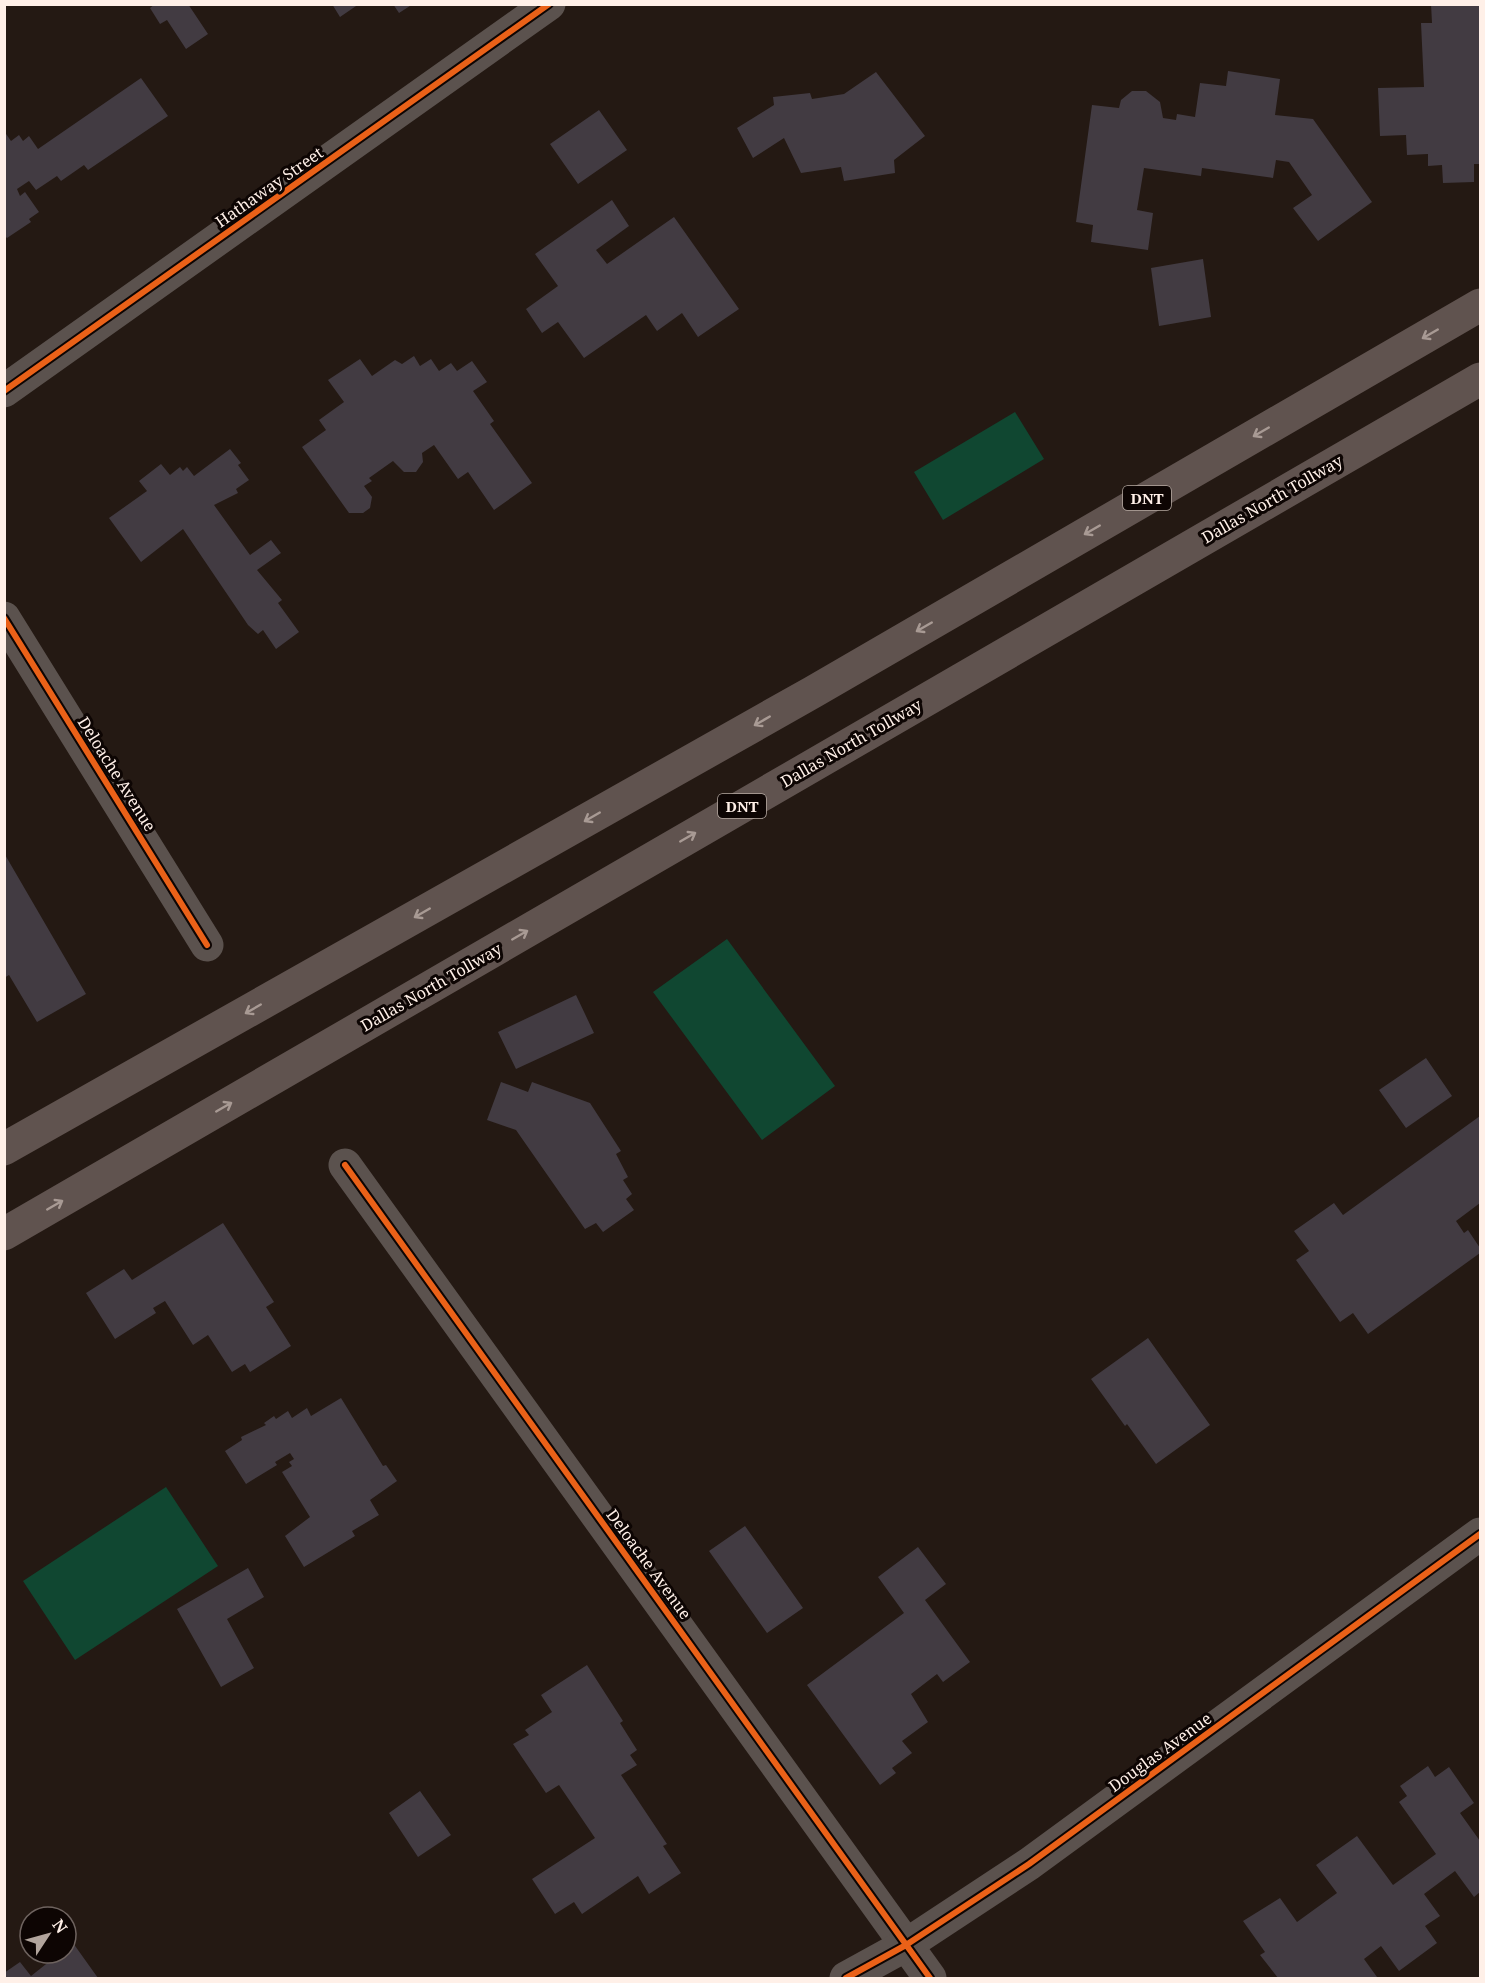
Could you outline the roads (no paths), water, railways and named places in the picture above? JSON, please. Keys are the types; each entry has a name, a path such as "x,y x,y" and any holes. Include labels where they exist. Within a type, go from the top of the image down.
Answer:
{"highway":[{"name":"DNT","path":"4,1149 813,692 1480,305"},
{"name":"Dallas North Tollway","path":"4,1234 1480,379"}],"street":[{"name":"Hathaway Street","path":"4,391 549,4"},
{"name":"Deloache Avenue","path":"4,618 207,945"},
{"name":"Deloache Avenue","path":"345,1166 930,1978"},
{"name":"Douglas Avenue","path":"846,1978 906,1945 1029,1864 1480,1534"}]}
